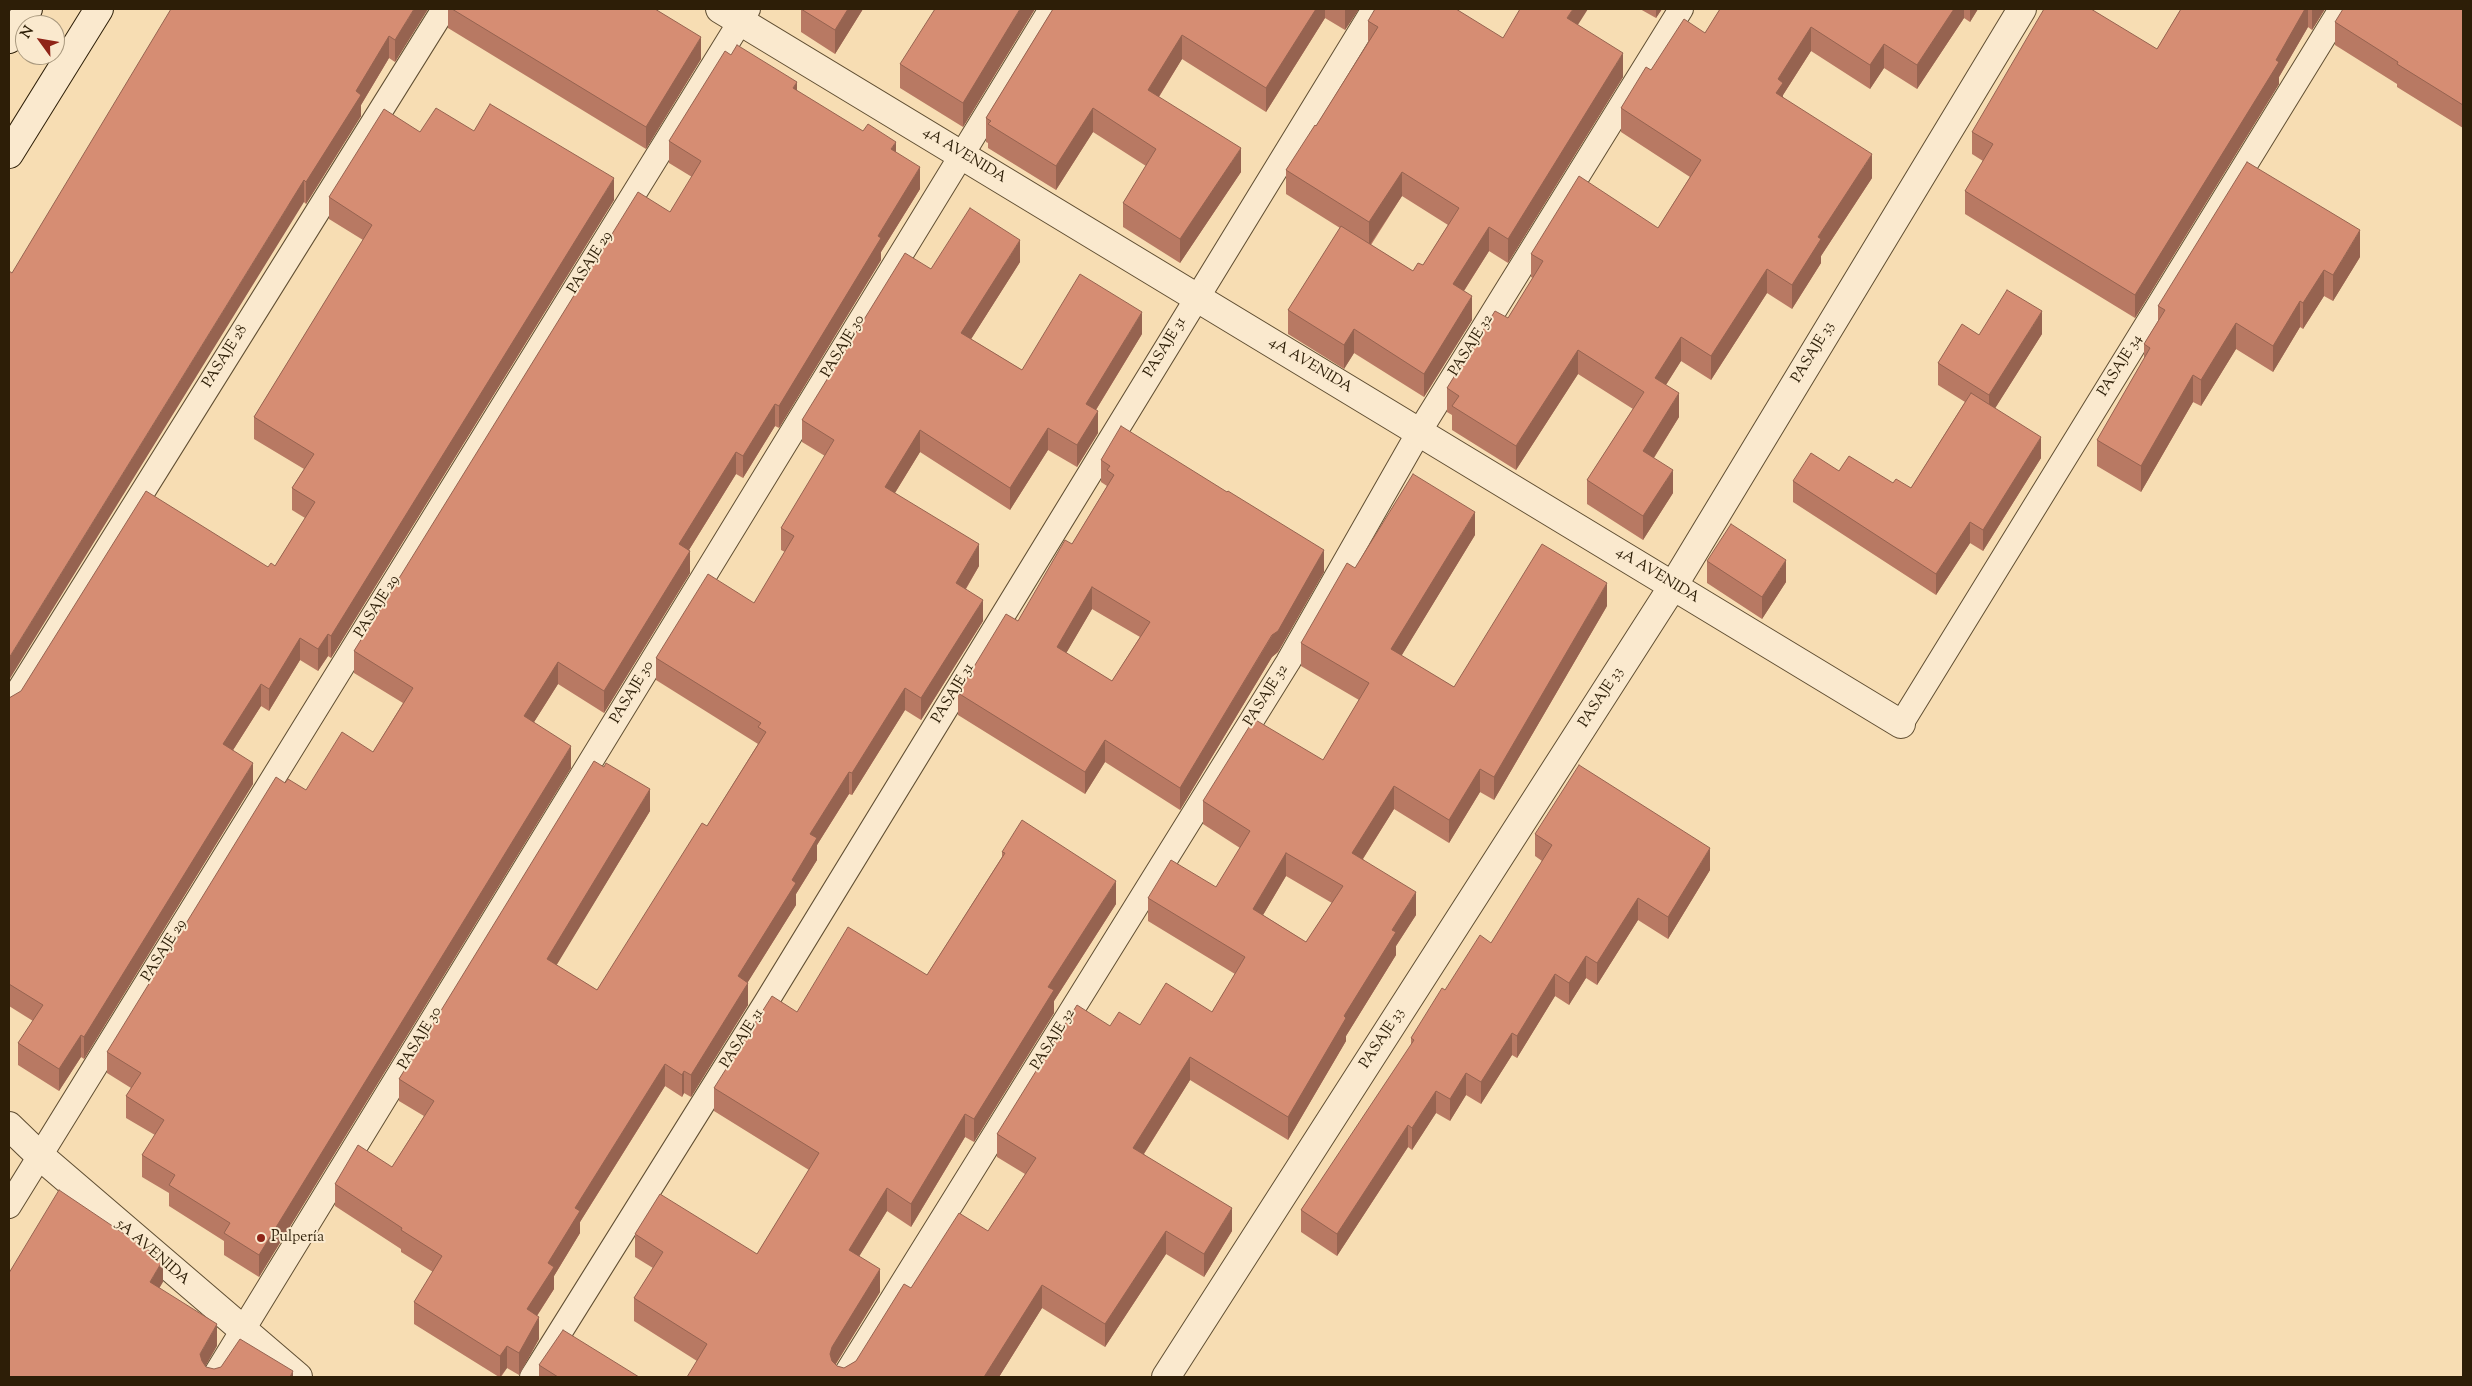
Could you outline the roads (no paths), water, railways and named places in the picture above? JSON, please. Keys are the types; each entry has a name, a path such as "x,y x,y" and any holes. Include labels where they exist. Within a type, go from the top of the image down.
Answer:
{"street":[{"path":"9,39 28,9"},
{"path":"9,154 99,9"},
{"name":"PASAJE 33","path":"1166,1377 1673,586 2022,9"},
{"name":"4A AVENIDA","path":"736,13 962,155 1901,724"},
{"name":"5A AVENIDA","path":"9,1126 39,1155 298,1377"}],"lane":[{"name":"PASAJE 28","path":"9,706 444,9"},
{"name":"PASAJE 30","path":"214,1377 1051,9"},
{"name":"PASAJE 31","path":"532,1377 770,995 1374,9"},
{"name":"PASAJE 32","path":"844,1377 1288,662 1419,432 1681,9"},
{"name":"PASAJE 34","path":"1901,724 2341,9"},
{"name":"PASAJE 29","path":"9,1206 736,13"}],"place":[{"name":"Pulpería","path":"261,1238"}]}
